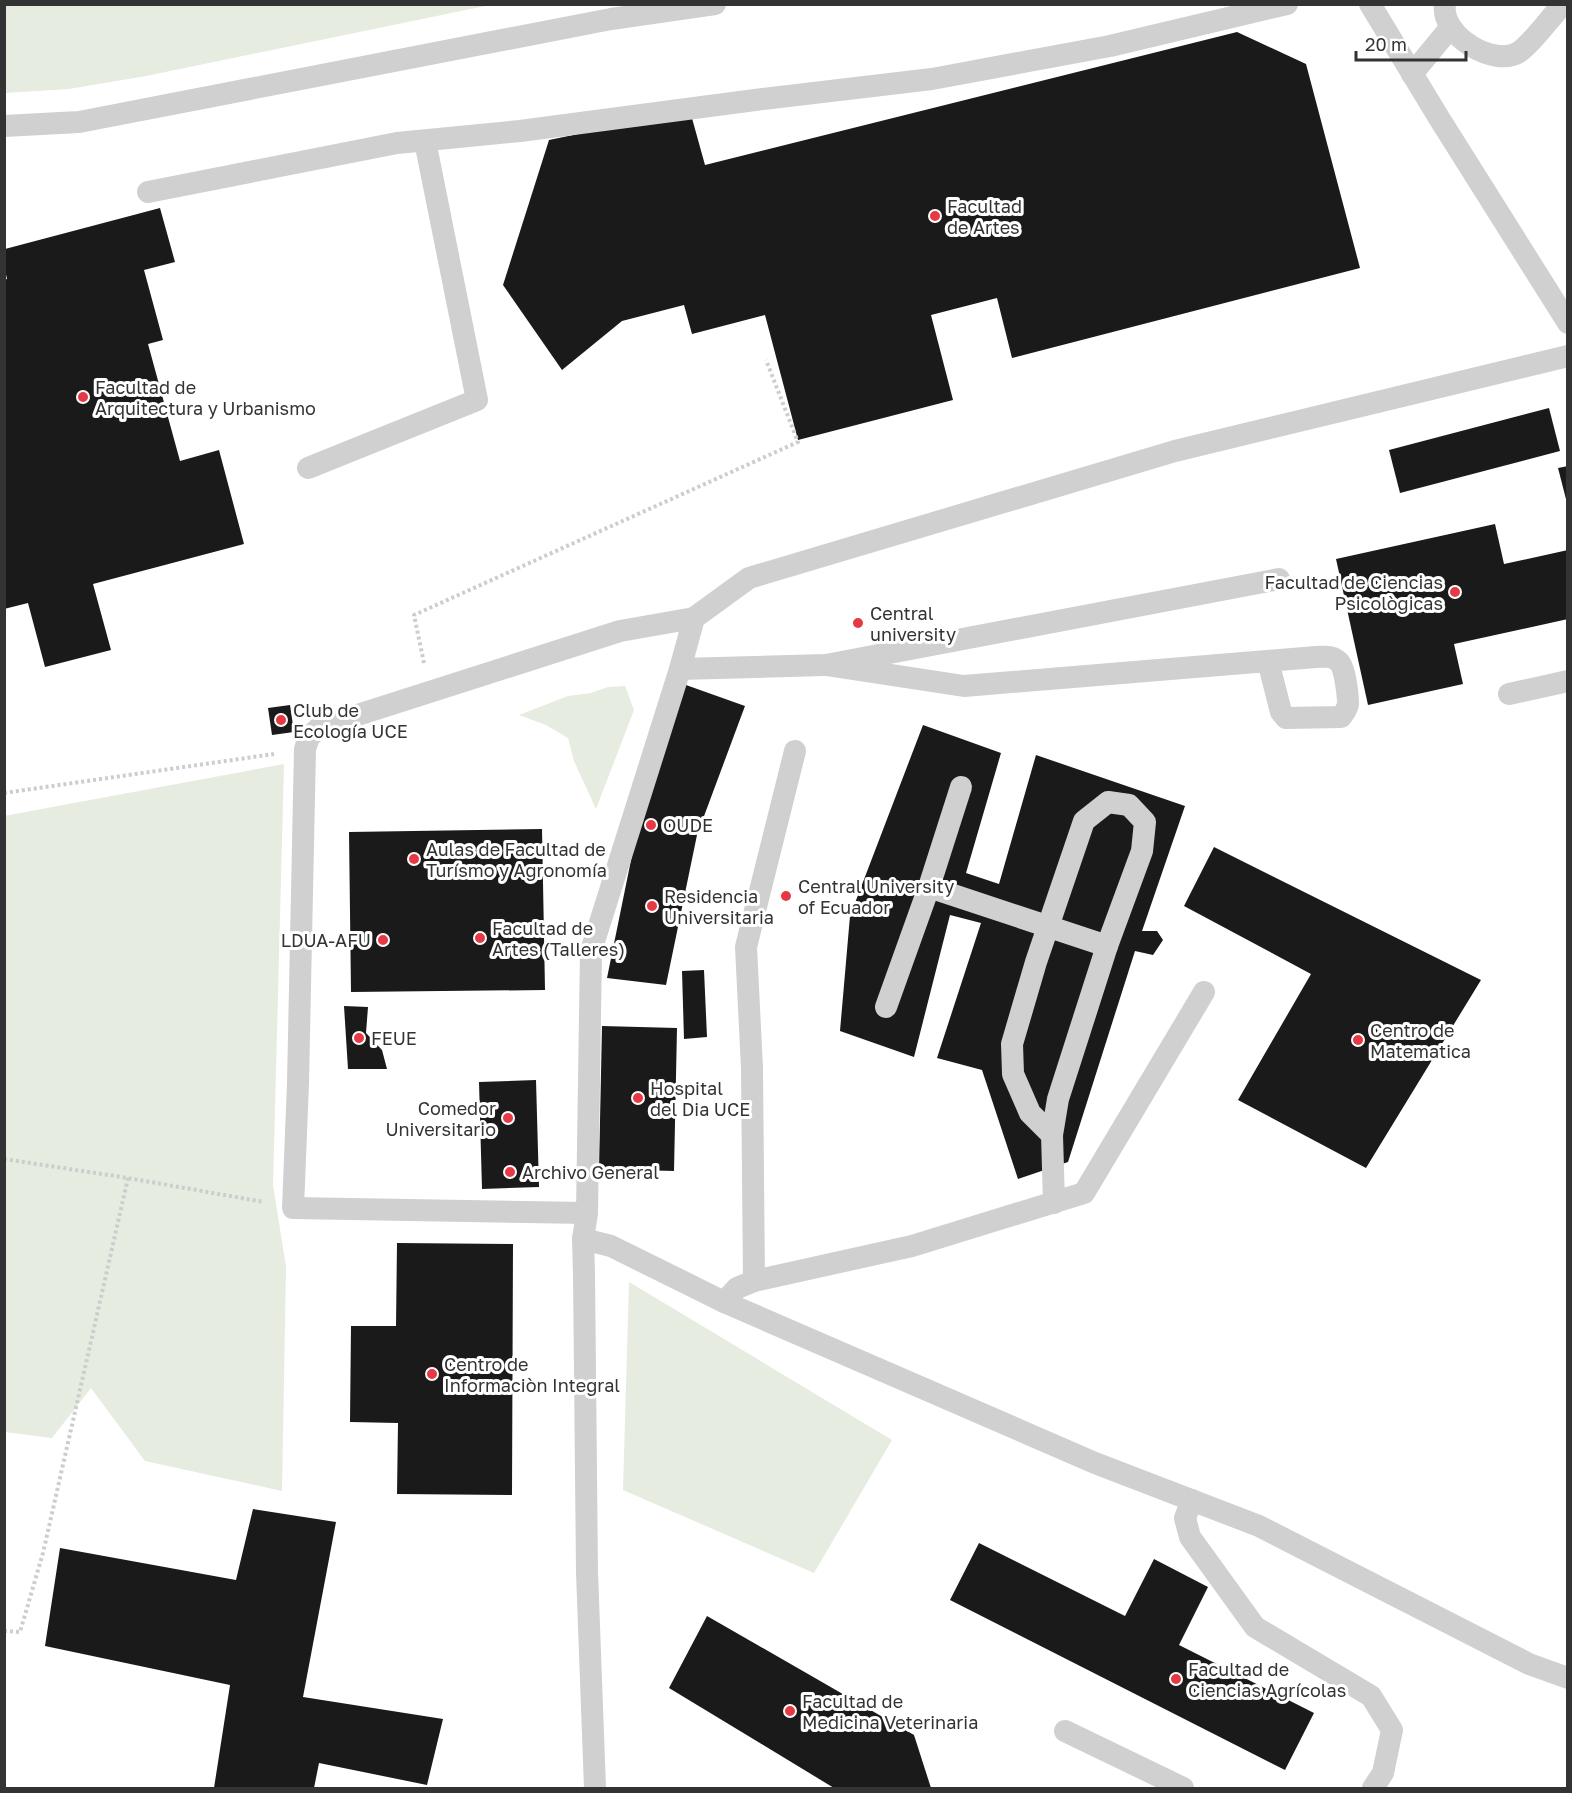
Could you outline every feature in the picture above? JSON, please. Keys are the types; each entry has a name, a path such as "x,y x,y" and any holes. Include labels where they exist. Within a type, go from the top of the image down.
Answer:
{"lane":[{"path":"4,126 79,122 610,19 716,4"},
{"path":"148,192 397,143 520,131 932,79 1110,46 1287,4"},
{"path":"1370,4 1568,323"},
{"path":"1444,4 1444,12 1450,28 1466,44 1487,53 1503,55 1518,53 1557,11 1559,4"},
{"path":"1412,74 1450,28"},
{"path":"308,468 477,400 425,141"},
{"path":"587,1213 293,1208 305,749 309,737 320,727 620,631 694,618 749,578 760,574 1175,451 1568,356"},
{"path":"681,669 826,665 1279,579"},
{"path":"595,1788 587,1572 584,1239 587,1213 591,951 681,669 694,618"},
{"path":"826,665 964,686 1268,661"},
{"path":"1509,694 1568,681"},
{"path":"753,1281 752,1068 746,947 795,751"},
{"path":"886,1007 929,887 961,787"},
{"path":"1052,1135 1030,1113 1013,1074 1012,1044 1036,962 1084,820 1108,802 1129,805 1145,822 1142,851 1107,945 1058,1099 1052,1135 1054,1203"},
{"path":"929,887 1107,945"},
{"path":"724,1302 737,1288 753,1281 912,1246 1083,1193 1204,992"},
{"path":"584,1239 611,1246 724,1302 1095,1463 1259,1526 1529,1664 1568,1678"},
{"path":"1192,1500 1185,1518 1190,1537 1255,1627 1371,1696 1392,1730 1383,1773 1373,1788"},
{"path":"1065,1731 1183,1788"}],"path":[{"path":"422,657 414,615 798,442 766,360"},
{"path":"4,793 305,749"},
{"path":"4,1159 128,1178 293,1208"},
{"path":"4,1631 20,1632 43,1553 128,1178"}],"shaded area":[{"path":"5,4 490,5 146,76 69,89 5,93"},
{"path":"625,686 634,710 596,809 574,761 568,738 546,725 519,715 568,696 591,693 608,687"},
{"path":"284,764 273,1185 286,1267 282,1491 145,1461 91,1388 52,1438 5,1432 4,816"},
{"path":"629,1282 892,1440 814,1573 623,1490"}],"building":[{"name":"Facultad de Artes","path":"1237,32 1306,64 1360,268 1012,358 997,298 931,315 953,400 798,440 765,315 692,334 684,305 622,321 562,370 503,285 549,140 690,111 705,165"},
{"name":"Facultad de Arquitectura y Urbanismo","path":"160,208 175,262 144,270 163,340 148,344 180,461 219,450 244,544 93,584 111,650 45,667 28,603 4,609 4,280 7,279 5,249"},
{"path":"1549,408 1560,451 1400,493 1389,450"},
{"path":"1568,466 1568,503 1567,503 1558,468"},
{"name":"Facultad de Ciencias Psicològicas","path":"1495,524 1504,564 1568,550 1568,619 1454,644 1463,684 1368,705 1336,559"},
{"name":"Residencia Universitaria","path":"686,685 745,706 697,835 666,985 607,978 640,816"},
{"name":"Club de Ecología UCE","path":"290,705 294,732 272,735 268,708"},
{"path":"923,725 1001,753 966,873 999,884 1036,755 1185,806 1142,931 1157,931 1163,940 1153,955 1135,951 1068,1162 1018,1179 982,1070 937,1058 981,923 950,915 914,1057 840,1031 850,916"},
{"path":"542,829 545,990 351,992 349,832"},
{"name":"Centro de Matematica","path":"1214,847 1481,980 1366,1168 1238,1100 1311,974 1184,906"},
{"path":"704,970 707,1037 684,1039 682,971"},
{"name":"FEUE","path":"344,1006 368,1007 366,1033 382,1050 387,1069 348,1069"},
{"name":"Hospital del Dia UCE","path":"602,1026 677,1028 674,1171 599,1169"},
{"name":"Comedor Universitario","path":"536,1080 539,1187 482,1189 479,1082"},
{"name":"Centro de Informaciòn Integral","path":"397,1243 513,1244 512,1495 397,1494 398,1423 350,1422 351,1326 396,1326"},
{"path":"253,1509 336,1522 303,1697 443,1719 427,1785 319,1763 314,1788 214,1788 230,1685 45,1646 60,1548 236,1580"},
{"name":"Facultad de Ciencias Agrícolas","path":"979,1543 1125,1616 1154,1559 1208,1587 1179,1645 1314,1713 1285,1770 950,1600"},
{"name":"Facultad de Medicina Veterinaria","path":"707,1616 914,1735 931,1788 834,1788 669,1688"}],"place":[{"name":"Facultad de Artes","path":"935,216"},
{"name":"Facultad de Arquitectura y Urbanismo","path":"83,397"},
{"name":"Facultad de Ciencias Psicològicas","path":"1455,592"},
{"name":"Central university","path":"858,623"},
{"name":"Club de Ecología UCE","path":"281,720"},
{"name":"OUDE","path":"651,825"},
{"name":"Aulas de Facultad de Turísmo y Agronomía","path":"414,859"},
{"name":"Central University of Ecuador","path":"786,896"},
{"name":"Residencia Universitaria","path":"652,906"},
{"name":"Facultad de Artes (Talleres)","path":"480,938"},
{"name":"LDUA-AFU","path":"383,940"},
{"name":"FEUE","path":"359,1038"},
{"name":"Centro de Matematica","path":"1358,1040"},
{"name":"Hospital del Dia UCE","path":"638,1098"},
{"name":"Comedor Universitario","path":"508,1118"},
{"name":"Archivo General","path":"510,1172"},
{"name":"Centro de Informaciòn Integral","path":"432,1374"},
{"name":"Facultad de Ciencias Agrícolas","path":"1176,1679"},
{"name":"Facultad de Medicina Veterinaria","path":"790,1711"}]}
